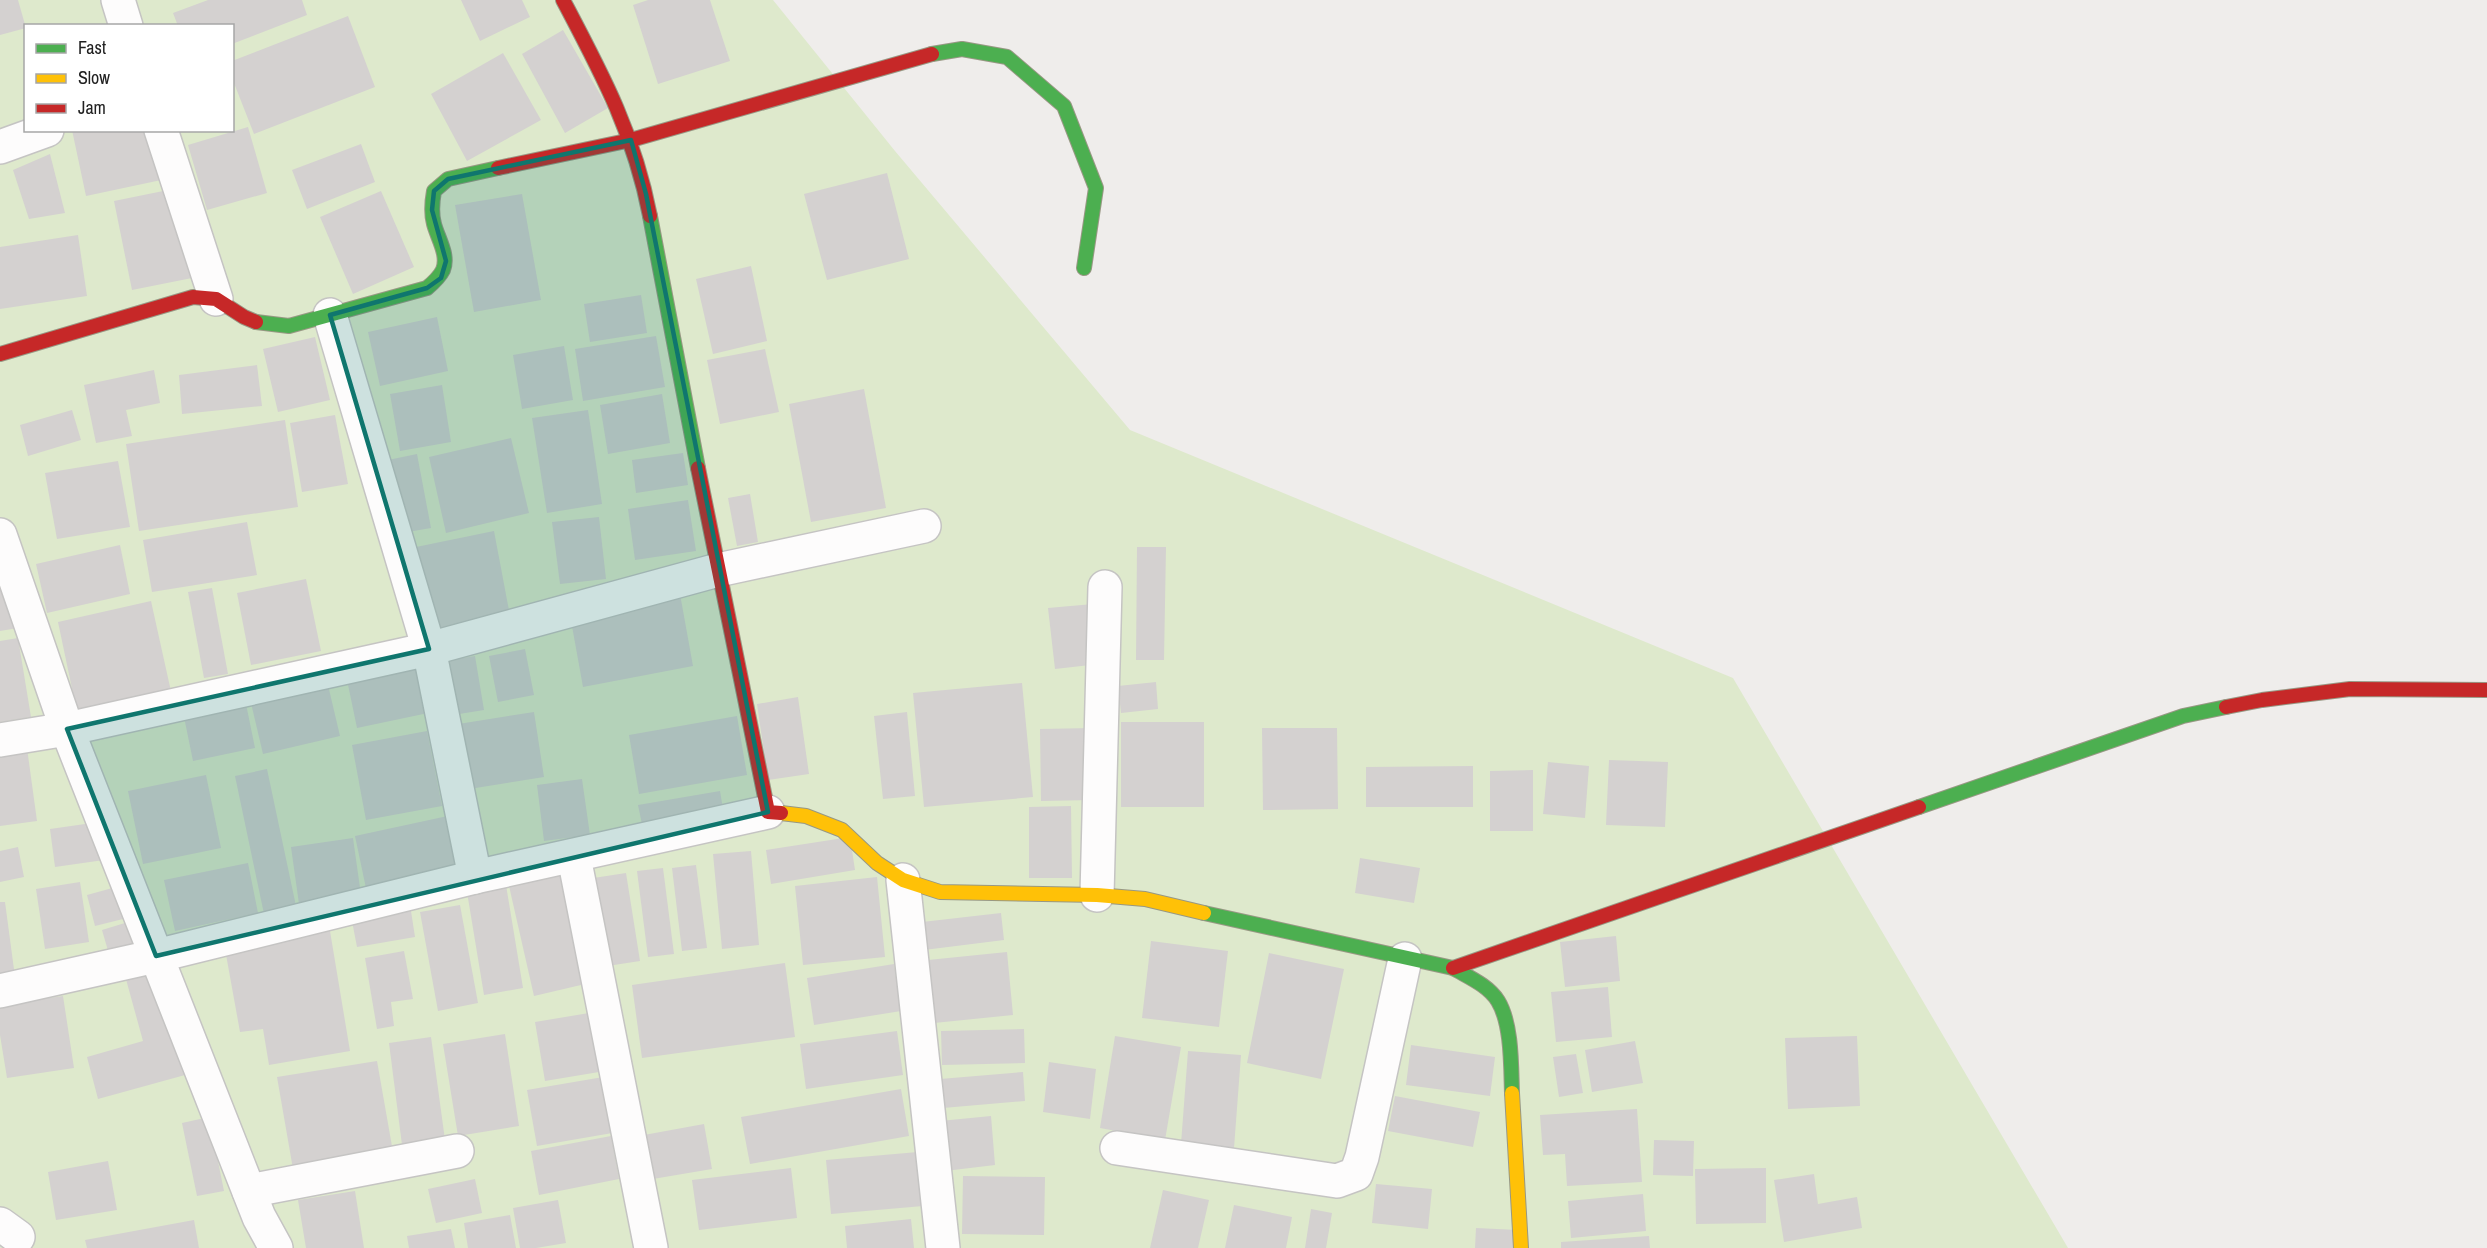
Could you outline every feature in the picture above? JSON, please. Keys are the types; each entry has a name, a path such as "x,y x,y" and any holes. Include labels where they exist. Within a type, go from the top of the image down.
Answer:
{"street":[{"path":"118,0 125,24"},
{"path":"563,0 612,95 630,140 646,194 718,570 768,812"},
{"path":"0,354 193,297 216,299 244,317 262,324 289,327 427,288 441,278 446,261 432,210 434,190 448,179 630,140 924,55 962,49 1006,57 1064,106 1096,188 1084,268"},
{"path":"0,147 41,132"},
{"path":"162,132 216,299"},
{"path":"330,315 429,648 475,877"},
{"path":"0,740 68,729 429,648 718,570 924,526"},
{"path":"0,535 68,729 259,1217 276,1248"},
{"path":"1097,895 1105,587"},
{"path":"1453,968 2183,716 2262,700 2350,689 2487,690"},
{"path":"0,991 156,956 475,877 574,857 768,812 806,816 842,830 877,863 903,880 940,892 1097,895 1145,899 1453,968 1483,985 1498,1001 1509,1037 1521,1248"},
{"path":"574,857 651,1248"},
{"path":"903,880 943,1248"},
{"path":"1117,1148 1337,1181 1356,1174 1362,1157 1405,959"},
{"path":"249,1191 457,1151"}],"highlighted area":[{"path":"631,140 646,194 768,812 156,956 67,729 429,649 330,315 427,288 441,278 446,261 432,210 434,191 448,179"}],"green space":[{"path":"0,0 773,0 895,151 1130,430 1733,678 2068,1248 0,1248"}],"building":[{"path":"0,0 18,0 24,29 0,35"},
{"path":"208,0 302,0 307,15 234,43 234,24 177,24 173,13"},
{"path":"461,0 522,0 530,17 480,41"},
{"path":"648,0 710,0 730,61 658,84 633,5"},
{"path":"348,16 375,87 254,134 234,83 234,60"},
{"path":"563,30 608,108 565,133 522,54"},
{"path":"503,53 541,120 467,161 431,94"},
{"path":"248,127 267,193 207,210 188,145"},
{"path":"72,132 156,132 166,179 86,196"},
{"path":"361,144 375,182 307,209 292,170"},
{"path":"50,154 65,213 29,219 13,170"},
{"path":"887,173 909,259 827,280 804,194"},
{"path":"178,188 197,277 132,290 114,201"},
{"path":"381,191 414,267 353,294 320,217"},
{"path":"522,194 541,300 474,312 455,205"},
{"path":"78,235 87,296 0,309 0,247"},
{"path":"751,266 767,341 713,354 696,279"},
{"path":"641,295 647,333 590,342 584,304"},
{"path":"437,317 448,371 380,386 368,332"},
{"path":"656,336 665,387 583,401 575,349"},
{"path":"315,337 330,400 278,412 263,349"},
{"path":"564,346 573,400 522,409 513,355"},
{"path":"765,349 779,412 720,424 707,360"},
{"path":"257,365 262,406 182,414 179,375"},
{"path":"154,370 160,403 126,410 132,436 96,443 84,385"},
{"path":"442,385 451,442 400,451 390,394"},
{"path":"864,389 886,508 811,522 789,404"},
{"path":"662,394 670,443 608,454 600,405"},
{"path":"72,410 81,440 28,456 20,425"},
{"path":"588,410 602,504 547,513 532,418"},
{"path":"335,415 348,484 302,492 290,423"},
{"path":"285,420 298,507 139,531 126,444"},
{"path":"511,438 529,513 446,533 429,457"},
{"path":"683,453 688,485 636,493 632,460"},
{"path":"417,454 431,528 402,533 388,460"},
{"path":"118,461 130,527 57,539 45,473"},
{"path":"750,494 758,542 737,546 728,498"},
{"path":"688,500 696,551 635,560 628,509"},
{"path":"599,517 606,579 560,584 552,522"},
{"path":"247,522 257,575 152,592 143,540"},
{"path":"494,531 511,621 433,636 416,547"},
{"path":"120,545 130,594 47,613 36,564"},
{"path":"1137,547 1166,547 1164,660 1136,660"},
{"path":"306,579 321,651 251,665 237,593"},
{"path":"0,584 18,628 0,631"},
{"path":"212,588 228,674 204,678 188,592"},
{"path":"680,594 693,666 583,687 570,615"},
{"path":"151,601 172,696 78,717 58,622"},
{"path":"1093,604 1099,664 1055,669 1048,608"},
{"path":"18,638 31,717 0,722 0,641"},
{"path":"525,649 534,695 498,702 489,656"},
{"path":"475,656 484,710 453,715 444,661"},
{"path":"421,659 433,712 357,728 346,675"},
{"path":"1156,682 1158,709 1121,713 1118,686"},
{"path":"1022,683 1033,797 924,807 913,693"},
{"path":"328,685 340,736 263,754 251,703"},
{"path":"798,697 809,774 768,780 757,704"},
{"path":"245,699 255,748 193,761 183,712"},
{"path":"534,712 544,777 463,790 452,725"},
{"path":"907,712 915,796 883,799 874,716"},
{"path":"737,716 747,775 639,794 629,735"},
{"path":"1121,722 1204,722 1204,807 1121,807"},
{"path":"1092,728 1093,800 1041,801 1040,729"},
{"path":"1262,728 1337,728 1338,809 1263,810"},
{"path":"427,731 442,806 366,820 352,745"},
{"path":"27,748 37,821 0,826 0,751"},
{"path":"1609,760 1668,762 1665,827 1606,825"},
{"path":"1548,762 1589,766 1585,818 1543,814"},
{"path":"1473,766 1473,807 1366,807 1366,767"},
{"path":"267,769 296,906 264,914 235,776"},
{"path":"1533,770 1533,831 1490,831 1490,771"},
{"path":"206,775 221,848 143,864 128,791"},
{"path":"582,779 590,835 544,841 537,785"},
{"path":"720,791 724,815 643,829 638,805"},
{"path":"1071,806 1072,878 1029,878 1029,807"},
{"path":"457,814 468,871 367,893 355,836"},
{"path":"99,822 104,860 55,867 50,829"},
{"path":"850,837 855,870 771,884 766,850"},
{"path":"353,838 361,895 299,904 291,847"},
{"path":"18,847 24,877 0,882 0,851"},
{"path":"751,851 759,945 722,949 713,854"},
{"path":"1360,858 1420,868 1414,903 1355,893"},
{"path":"248,863 258,913 175,931 164,880"},
{"path":"571,863 598,981 534,996 507,877"},
{"path":"696,865 707,948 682,951 672,868"},
{"path":"663,868 674,954 648,957 637,871"},
{"path":"626,873 640,961 601,967 587,879"},
{"path":"877,877 885,957 803,965 795,886"},
{"path":"80,882 89,942 45,949 36,889"},
{"path":"127,884 135,916 95,926 87,895"},
{"path":"506,885 523,988 484,995 467,892"},
{"path":"0,902 5,902 15,977 0,979"},
{"path":"460,905 478,1003 438,1011 420,912"},
{"path":"411,911 415,937 357,947 352,921"},
{"path":"1001,913 1004,940 924,950 922,922"},
{"path":"138,919 147,950 111,961 102,930"},
{"path":"330,931 350,1051 269,1065 263,1029 240,1032 225,949"},
{"path":"1616,936 1620,981 1565,987 1560,942"},
{"path":"1151,941 1228,951 1219,1027 1142,1018"},
{"path":"404,951 413,999 391,1002 394,1026 377,1029 365,958"},
{"path":"1007,952 1013,1015 934,1023 928,960"},
{"path":"1269,953 1344,969 1321,1079 1247,1063"},
{"path":"785,963 795,1037 642,1058 632,985"},
{"path":"155,964 185,1075 98,1099 87,1057 143,1041 124,972"},
{"path":"894,964 901,1011 814,1025 807,978"},
{"path":"1608,987 1612,1037 1556,1042 1551,992"},
{"path":"63,996 74,1068 7,1078 0,1035 0,1005"},
{"path":"601,1011 611,1070 545,1081 535,1022"},
{"path":"1024,1029 1025,1063 942,1065 941,1031"},
{"path":"897,1031 903,1075 806,1089 800,1044"},
{"path":"505,1034 519,1126 458,1136 443,1044"},
{"path":"1115,1036 1181,1047 1165,1140 1100,1128"},
{"path":"1857,1036 1860,1106 1788,1109 1785,1038"},
{"path":"431,1037 445,1140 402,1145 389,1043"},
{"path":"1635,1041 1643,1083 1592,1092 1585,1050"},
{"path":"1411,1045 1495,1057 1490,1096 1406,1085"},
{"path":"1188,1051 1241,1055 1234,1148 1181,1144"},
{"path":"1576,1054 1583,1093 1559,1097 1553,1057"},
{"path":"377,1061 393,1152 293,1169 277,1077"},
{"path":"1049,1062 1096,1069 1090,1119 1043,1112"},
{"path":"1023,1072 1025,1101 943,1108 940,1079"},
{"path":"615,1075 624,1131 537,1146 527,1090"},
{"path":"901,1089 909,1136 750,1164 741,1117"},
{"path":"1395,1096 1480,1112 1473,1147 1388,1131"},
{"path":"1637,1109 1642,1182 1567,1186 1565,1154 1543,1155 1540,1115"},
{"path":"991,1116 995,1165 945,1171 940,1121"},
{"path":"209,1117 224,1191 197,1196 182,1123"},
{"path":"704,1124 712,1169 641,1181 633,1137"},
{"path":"611,1136 619,1179 539,1195 531,1151"},
{"path":"1654,1140 1694,1141 1693,1176 1653,1175"},
{"path":"918,1152 923,1206 831,1214 826,1160"},
{"path":"108,1161 117,1210 56,1220 48,1172"},
{"path":"791,1168 797,1218 699,1230 692,1180"},
{"path":"1766,1168 1766,1223 1696,1224 1695,1169"},
{"path":"1814,1174 1818,1204 1857,1197 1862,1228 1784,1242 1774,1180"},
{"path":"963,1176 1045,1177 1044,1235 962,1234"},
{"path":"475,1179 482,1213 436,1223 428,1189"},
{"path":"1376,1184 1432,1189 1428,1229 1372,1223"},
{"path":"1163,1190 1209,1200 1198,1248 1150,1248"},
{"path":"355,1191 364,1248 306,1248 298,1200"},
{"path":"1643,1194 1646,1231 1571,1238 1568,1201"},
{"path":"558,1200 566,1243 520,1248 513,1208"},
{"path":"1234,1205 1292,1217 1286,1248 1225,1248"},
{"path":"1311,1209 1332,1213 1326,1248 1305,1248"},
{"path":"510,1215 516,1248 468,1248 464,1223"},
{"path":"911,1219 914,1248 847,1248 845,1226"},
{"path":"194,1220 199,1248 87,1248 85,1240"},
{"path":"1476,1228 1518,1230 1518,1248 1475,1248"},
{"path":"451,1229 455,1248 409,1248 407,1236"},
{"path":"1649,1236 1650,1248 1561,1248 1561,1242"}],"traffic: fast":[{"path":"932,54 962,49 1007,57 1064,106 1096,188 1084,268"},
{"path":"256,322 289,326 427,288 440,275 445,259 432,216 434,191 448,179 498,168"},
{"path":"650,216 698,468"},
{"path":"1919,807 2183,716 2226,707"},
{"path":"1204,913 1453,968 1471,978 1494,995 1503,1010 1510,1046 1512,1093"}],"traffic: slow":[{"path":"781,813 806,816 842,830 877,863 903,880 940,892 1097,895 1145,899 1204,913"},
{"path":"1512,1093 1521,1248"}],"traffic: jam":[{"path":"563,0 603,79 626,131 650,216"},
{"path":"498,168 631,140 932,54"},
{"path":"0,354 193,297 216,299 256,322"},
{"path":"698,468 768,812 781,813"},
{"path":"2226,707 2350,689 2487,690"},
{"path":"1453,968 1919,807"}]}
